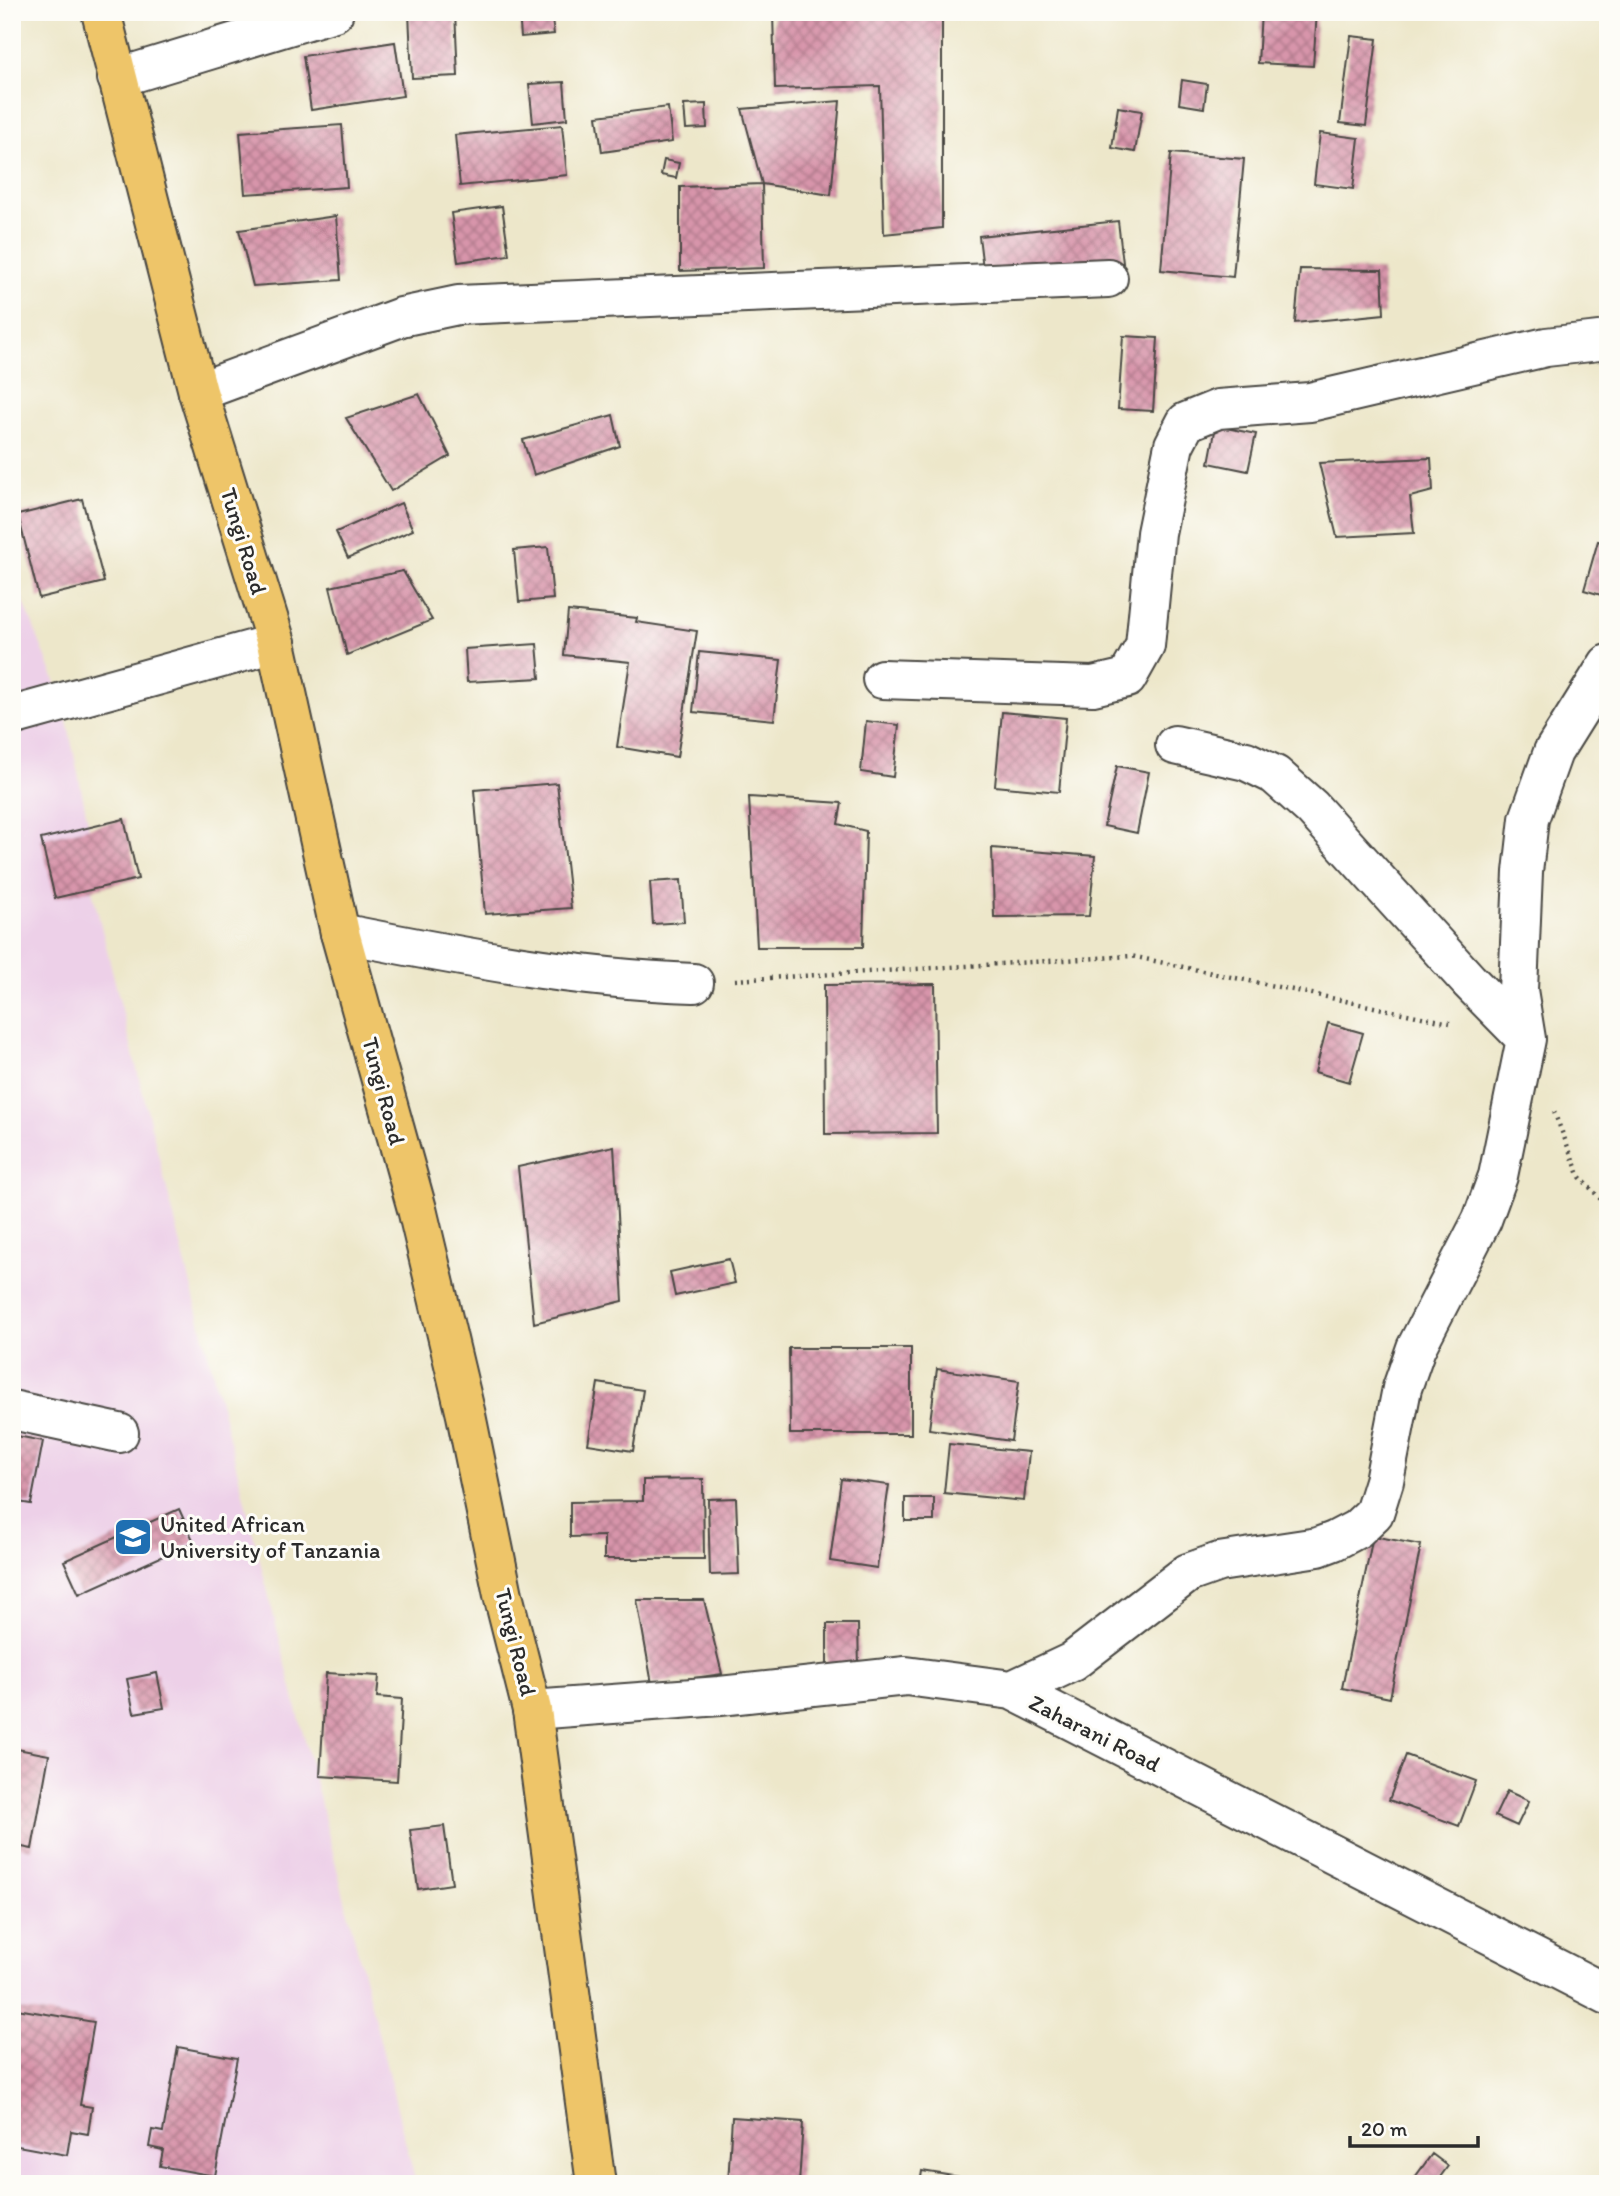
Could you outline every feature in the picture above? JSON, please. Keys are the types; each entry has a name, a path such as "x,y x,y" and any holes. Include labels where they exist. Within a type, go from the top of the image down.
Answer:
{"main road":[{"name":"Tungi Road","path":"101,12 198,392 275,643 340,933 417,1209 466,1415 503,1595 532,1710 596,2184"}],"street":[{"path":"117,78 334,12"},
{"path":"198,392 401,317 458,305 1108,278"},
{"path":"882,680 1093,686 1126,678 1145,646 1156,533 1174,445 1186,422 1219,409 1310,402 1546,347 1608,340"},
{"path":"12,716 275,643"},
{"path":"1012,1690 1072,1662 1188,1573 1219,1562 1318,1547 1357,1529 1374,1513 1384,1481 1402,1388 1416,1348 1482,1220 1498,1176 1526,1039 1518,990 1523,872 1529,819 1553,752 1608,664"},
{"path":"1175,745 1246,761 1275,775 1311,808 1469,981 1526,1039"},
{"path":"340,933 466,958 650,981 694,983"},
{"path":"12,1410 119,1433"},
{"name":"Zaharani Road","path":"532,1710 720,1696 906,1676 1012,1690 1608,1995"}],"path":[{"path":"694,983 1132,956 1458,1024"},
{"path":"1550,1102 1580,1177 1608,1207"}],"shaded area":[{"name":"United African University of Tanzania","path":"12,559 20,592 63,701 89,827 92,890 416,2184 12,2184"}],"building":[{"path":"455,12 458,76 412,78 409,13"},
{"path":"519,12 551,12 554,34 521,37"},
{"path":"773,12 942,12 942,228 884,234 880,86 775,89"},
{"path":"1261,12 1317,12 1313,66 1258,63"},
{"path":"1351,36 1377,39 1366,126 1340,123"},
{"path":"395,42 403,96 311,110 303,56"},
{"path":"1182,80 1207,84 1204,108 1179,104"},
{"path":"564,82 567,119 533,123 529,84"},
{"path":"840,101 831,195 762,184 742,109"},
{"path":"706,104 707,128 686,129 684,105"},
{"path":"668,107 672,142 602,152 597,116"},
{"path":"1118,107 1142,111 1135,152 1112,148"},
{"path":"342,125 347,187 245,194 240,132"},
{"path":"562,125 567,175 460,186 455,135"},
{"path":"1320,133 1359,138 1353,189 1314,184"},
{"path":"1171,153 1244,159 1233,277 1161,270"},
{"path":"664,160 679,163 676,178 661,175"},
{"path":"762,184 764,268 680,271 680,187"},
{"path":"502,206 509,255 458,262 451,213"},
{"path":"336,216 341,280 253,286 239,230"},
{"path":"1118,221 1123,263 984,277 979,236"},
{"path":"1300,269 1382,270 1384,314 1295,323"},
{"path":"1123,336 1158,338 1153,411 1118,409"},
{"path":"419,394 450,456 391,491 346,418"},
{"path":"613,415 620,446 534,475 523,440"},
{"path":"1216,426 1256,434 1248,471 1209,463"},
{"path":"1431,458 1433,491 1410,497 1414,533 1337,537 1319,463"},
{"path":"82,499 104,582 39,598 18,515"},
{"path":"401,503 413,530 348,558 336,532"},
{"path":"1598,541 1608,543 1608,597 1584,590"},
{"path":"548,547 553,599 519,602 514,550"},
{"path":"403,571 432,620 347,655 330,587"},
{"path":"568,611 637,618 636,622 697,631 677,757 617,747 630,662 564,655"},
{"path":"537,644 540,678 467,682 465,649"},
{"path":"699,652 781,660 774,720 693,712"},
{"path":"1002,712 1066,718 1059,792 995,786"},
{"path":"866,721 899,725 893,777 861,772"},
{"path":"1117,766 1149,772 1137,833 1104,826"},
{"path":"557,783 571,908 485,914 474,790"},
{"path":"749,797 842,803 838,824 866,831 863,947 757,947"},
{"path":"124,819 138,879 55,898 41,839"},
{"path":"992,848 1095,856 1089,916 994,917"},
{"path":"681,880 684,922 653,924 650,882"},
{"path":"935,984 937,1133 825,1134 824,985"},
{"path":"1328,1023 1363,1033 1349,1082 1315,1072"},
{"path":"614,1146 623,1301 534,1323 518,1167"},
{"path":"729,1259 735,1283 675,1296 670,1272"},
{"path":"789,1348 911,1348 911,1434 790,1434"},
{"path":"937,1369 1019,1381 1011,1441 929,1429"},
{"path":"598,1383 643,1390 633,1451 588,1444"},
{"path":"12,1435 43,1441 31,1504 12,1501"},
{"path":"949,1444 1029,1452 1024,1501 944,1493"},
{"path":"703,1479 704,1559 604,1559 604,1536 570,1537 570,1502 643,1501 643,1480"},
{"path":"841,1479 889,1485 877,1568 830,1561"},
{"path":"736,1498 739,1574 710,1575 708,1499"},
{"path":"905,1498 934,1498 934,1521 905,1521"},
{"path":"179,1509 194,1542 79,1594 64,1561"},
{"path":"1373,1536 1421,1545 1390,1698 1342,1688"},
{"path":"637,1600 704,1600 722,1674 652,1684"},
{"path":"827,1624 858,1624 859,1669 827,1669"},
{"path":"157,1673 164,1708 134,1713 127,1679"},
{"path":"326,1673 379,1676 377,1697 402,1699 397,1781 320,1776"},
{"path":"12,1748 49,1755 32,1849 12,1845"},
{"path":"1406,1755 1476,1781 1459,1826 1389,1800"},
{"path":"1507,1791 1529,1801 1517,1826 1495,1816"},
{"path":"444,1826 452,1884 418,1889 410,1830"},
{"path":"17,2009 94,2022 80,2105 92,2107 88,2134 71,2131 67,2155 12,2145 12,2037"},
{"path":"178,2047 237,2058 215,2176 160,2166 163,2150 149,2147 152,2130 163,2132"},
{"path":"732,2117 803,2122 799,2184 728,2184"},
{"path":"1432,2154 1448,2166 1435,2184 1410,2184"},
{"path":"922,2171 960,2177 958,2184 920,2184"}],"place":[{"name":"United African University of Tanzania","path":"133,1537"}]}
